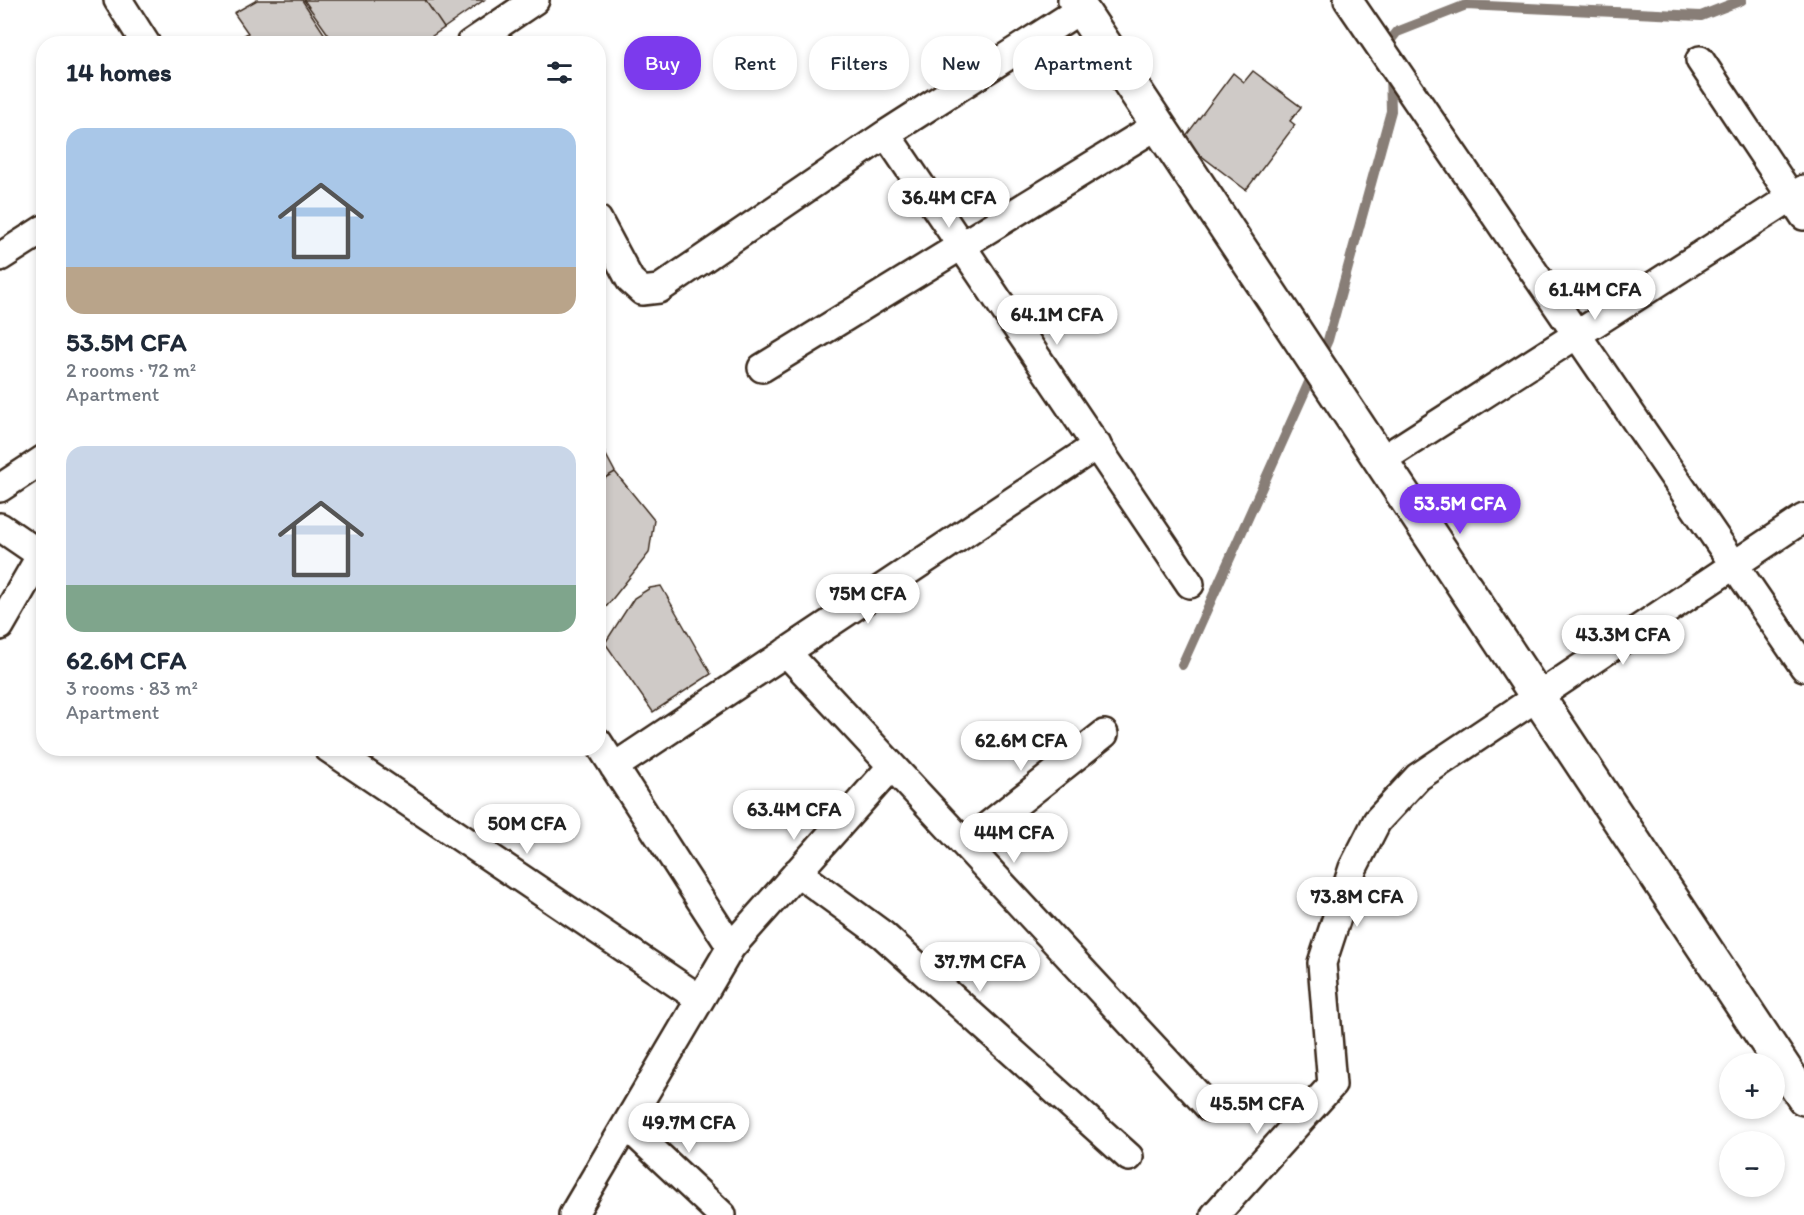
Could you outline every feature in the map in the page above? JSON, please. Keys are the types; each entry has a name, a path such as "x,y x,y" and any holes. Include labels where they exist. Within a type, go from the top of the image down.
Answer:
{"street":[{"path":"118,0 141,36"},
{"path":"500,35 535,0"},
{"path":"1348,0 1804,667"},
{"path":"606,235 630,280 642,291 659,289 1078,5 1804,1098"},
{"path":"1380,461 1577,335 1800,201 1700,60"},
{"path":"762,368 1158,125"},
{"path":"886,134 1190,584"},
{"path":"0,257 36,234"},
{"path":"614,767 1097,445"},
{"path":"0,488 36,464"},
{"path":"1215,1215 1332,1085 1322,963 1353,868 1377,822 1418,777 1804,518"},
{"path":"0,527 36,552"},
{"path":"0,626 36,566"},
{"path":"786,652 1209,1107"},
{"path":"965,844 1104,734"},
{"path":"606,754 731,946"},
{"path":"340,756 700,999"},
{"path":"573,1215 731,946 892,766"},
{"path":"797,872 883,935 1129,1157"},
{"path":"626,1125 722,1215"}],"building":[{"path":"257,0 302,0 326,36 243,36 248,33 234,13"},
{"path":"304,0 425,0 444,28 432,36 329,36"},
{"path":"425,0 484,0 444,28"},
{"path":"1253,71 1301,107 1290,121 1295,125 1246,190 1182,141 1233,73 1244,82"},
{"path":"606,455 615,472 606,477"},
{"path":"615,472 654,520 649,553 606,607 606,477"},
{"path":"661,586 711,674 653,712 606,644 634,598 650,588"}],"waterway":[{"path":"1390,53 1390,41 1397,32 1466,5 1701,16 1742,0"},
{"path":"1182,665 1328,340 1391,111 1390,72"}]}
